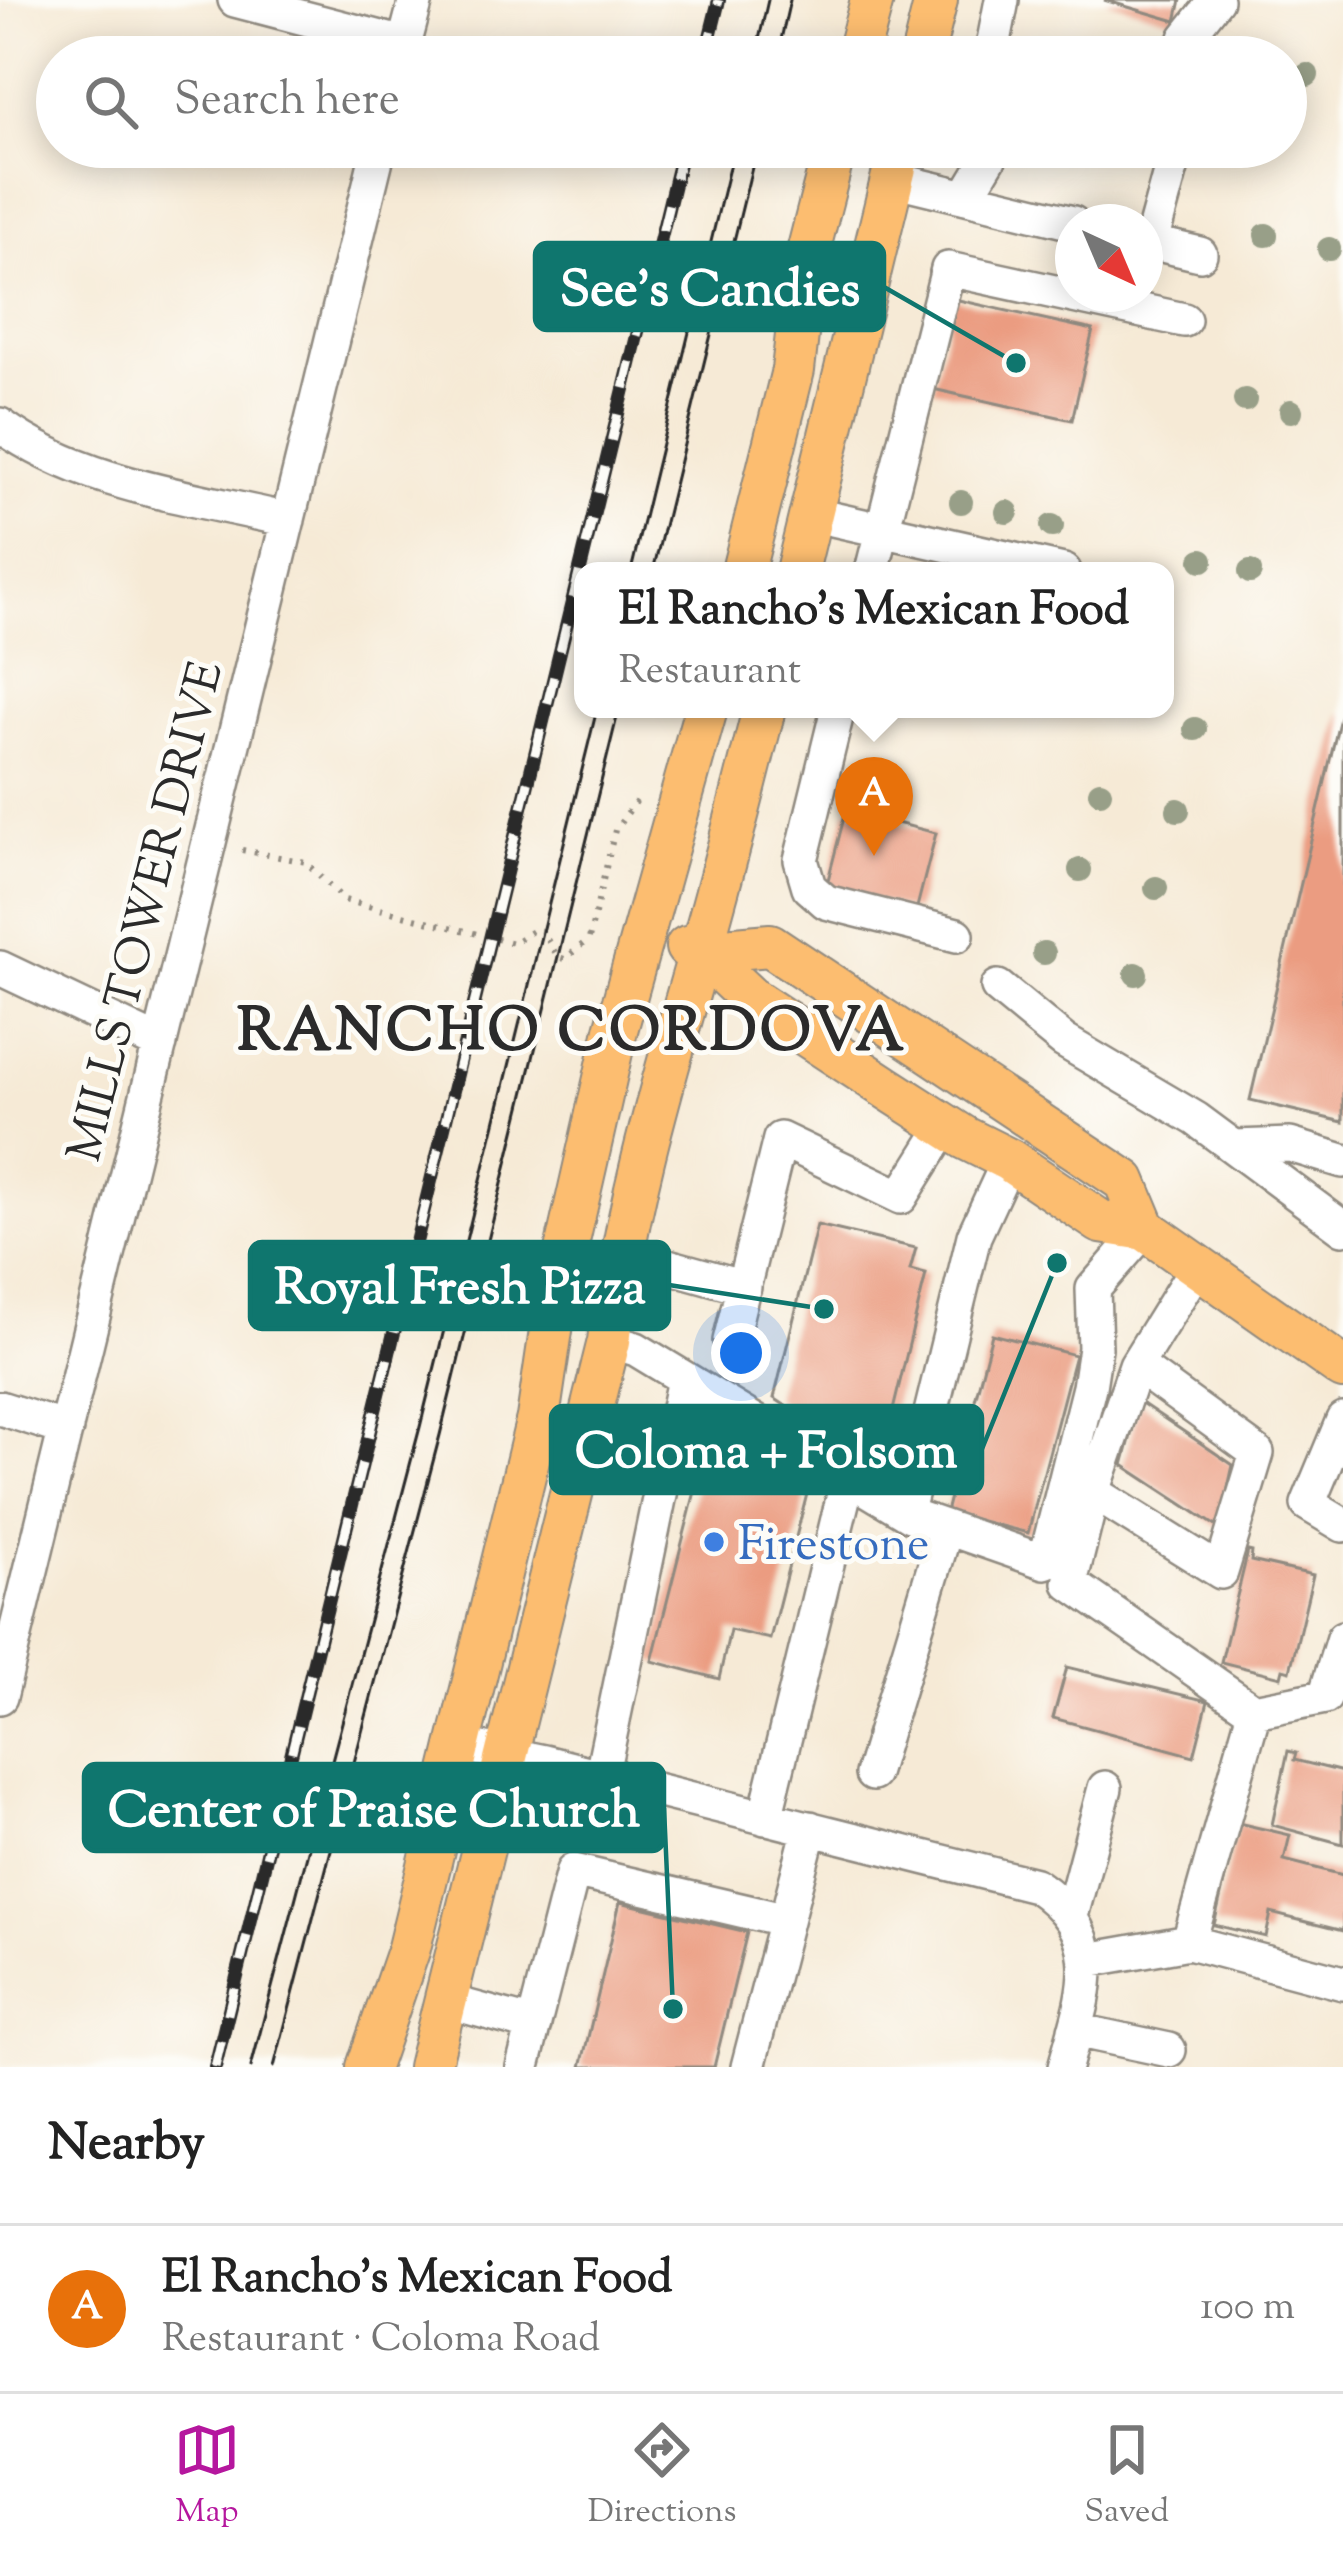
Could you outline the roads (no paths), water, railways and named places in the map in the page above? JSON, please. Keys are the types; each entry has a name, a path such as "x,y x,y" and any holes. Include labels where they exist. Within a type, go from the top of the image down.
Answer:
{"main road":[{"path":"863,36 872,0"},
{"path":"893,36 902,0"},
{"path":"927,36 936,0"},
{"path":"744,562 793,370 805,264 830,168"},
{"path":"799,562 884,168"},
{"path":"368,2067 409,1948 538,1418 557,1290 616,1030 623,938 703,718"},
{"path":"429,2067 610,1341 621,1252 671,1046 762,718"},
{"path":"623,938 700,951 770,945 1125,1180 1145,1229"},
{"path":"700,951 750,998 1100,1222 1145,1229 1343,1368"}],"street":[{"path":"236,0 353,36"},
{"path":"406,36 416,0"},
{"path":"1188,36 1217,0"},
{"path":"1208,36 1217,0"},
{"name":"MILLS TOWER DRIVE","path":"0,1697 374,168"},
{"path":"907,168 966,197 1055,219"},
{"path":"966,197 983,168"},
{"path":"1160,204 1171,168"},
{"path":"1163,245 1200,254"},
{"path":"874,562 948,268 1184,320"},
{"path":"0,424 41,451 114,479 288,520"},
{"path":"810,514 1024,562"},
{"path":"836,718 801,860 809,887 826,902 957,934"},
{"path":"0,968 160,1044"},
{"path":"998,987 1064,1041 1196,1119 1343,1228"},
{"path":"730,1342 780,1138 901,1197 946,1125"},
{"path":"1234,1147 1289,1145 1343,1161"},
{"path":"910,1515 909,1503 974,1236 1009,1160"},
{"path":"610,1341 636,1349 910,1515 1045,1562 1089,1387 1095,1348 1093,1288 1145,1229"},
{"path":"621,1252 744,1287"},
{"path":"1198,1265 1136,1365 1093,1492 1070,1583 1255,1711 1325,1697 1343,1638"},
{"path":"1093,1492 1221,1572 1257,1453 1136,1365"},
{"path":"601,1778 684,1378"},
{"path":"0,1408 66,1429"},
{"path":"1343,1420 1308,1504 1343,1525"},
{"path":"765,1818 848,1478"},
{"path":"872,1774 946,1528"},
{"path":"1189,1942 1255,1711"},
{"path":"457,1744 1012,1876 1055,1898 1071,1916 1088,1960 1087,1984 1065,2067"},
{"path":"1071,1916 1105,1788"},
{"path":"748,2067 810,1828"},
{"path":"523,2067 573,1871 783,1920"},
{"path":"1088,1960 1189,1942 1343,1983"},
{"path":"446,2001 534,2025"},
{"path":"1075,2030 1169,2050"}],"tram line":[{"path":"760,36 768,0"},
{"path":"782,36 790,0"},
{"path":"633,562 729,168"},
{"path":"655,562 752,168"},
{"path":"251,2067 420,1427 595,718"},
{"path":"274,2067 440,1435 617,718"}],"railway":[{"path":"710,36 719,0"},
{"path":"582,562 678,168"},
{"path":"215,2067 574,594"}],"place":[{"name":"See's Candies","path":"1016,363"},
{"name":"El Rancho's Mexican Food","path":"874,856"},
{"name":"Coloma + Folsom","path":"1057,1263"},
{"name":"Royal Fresh Pizza","path":"824,1309"},
{"name":"Firestone","path":"714,1542"},
{"name":"Center of Praise Church","path":"673,2009"}],"district":[{"name":"RANCHO CORDOVA","path":"572,1028"}]}
